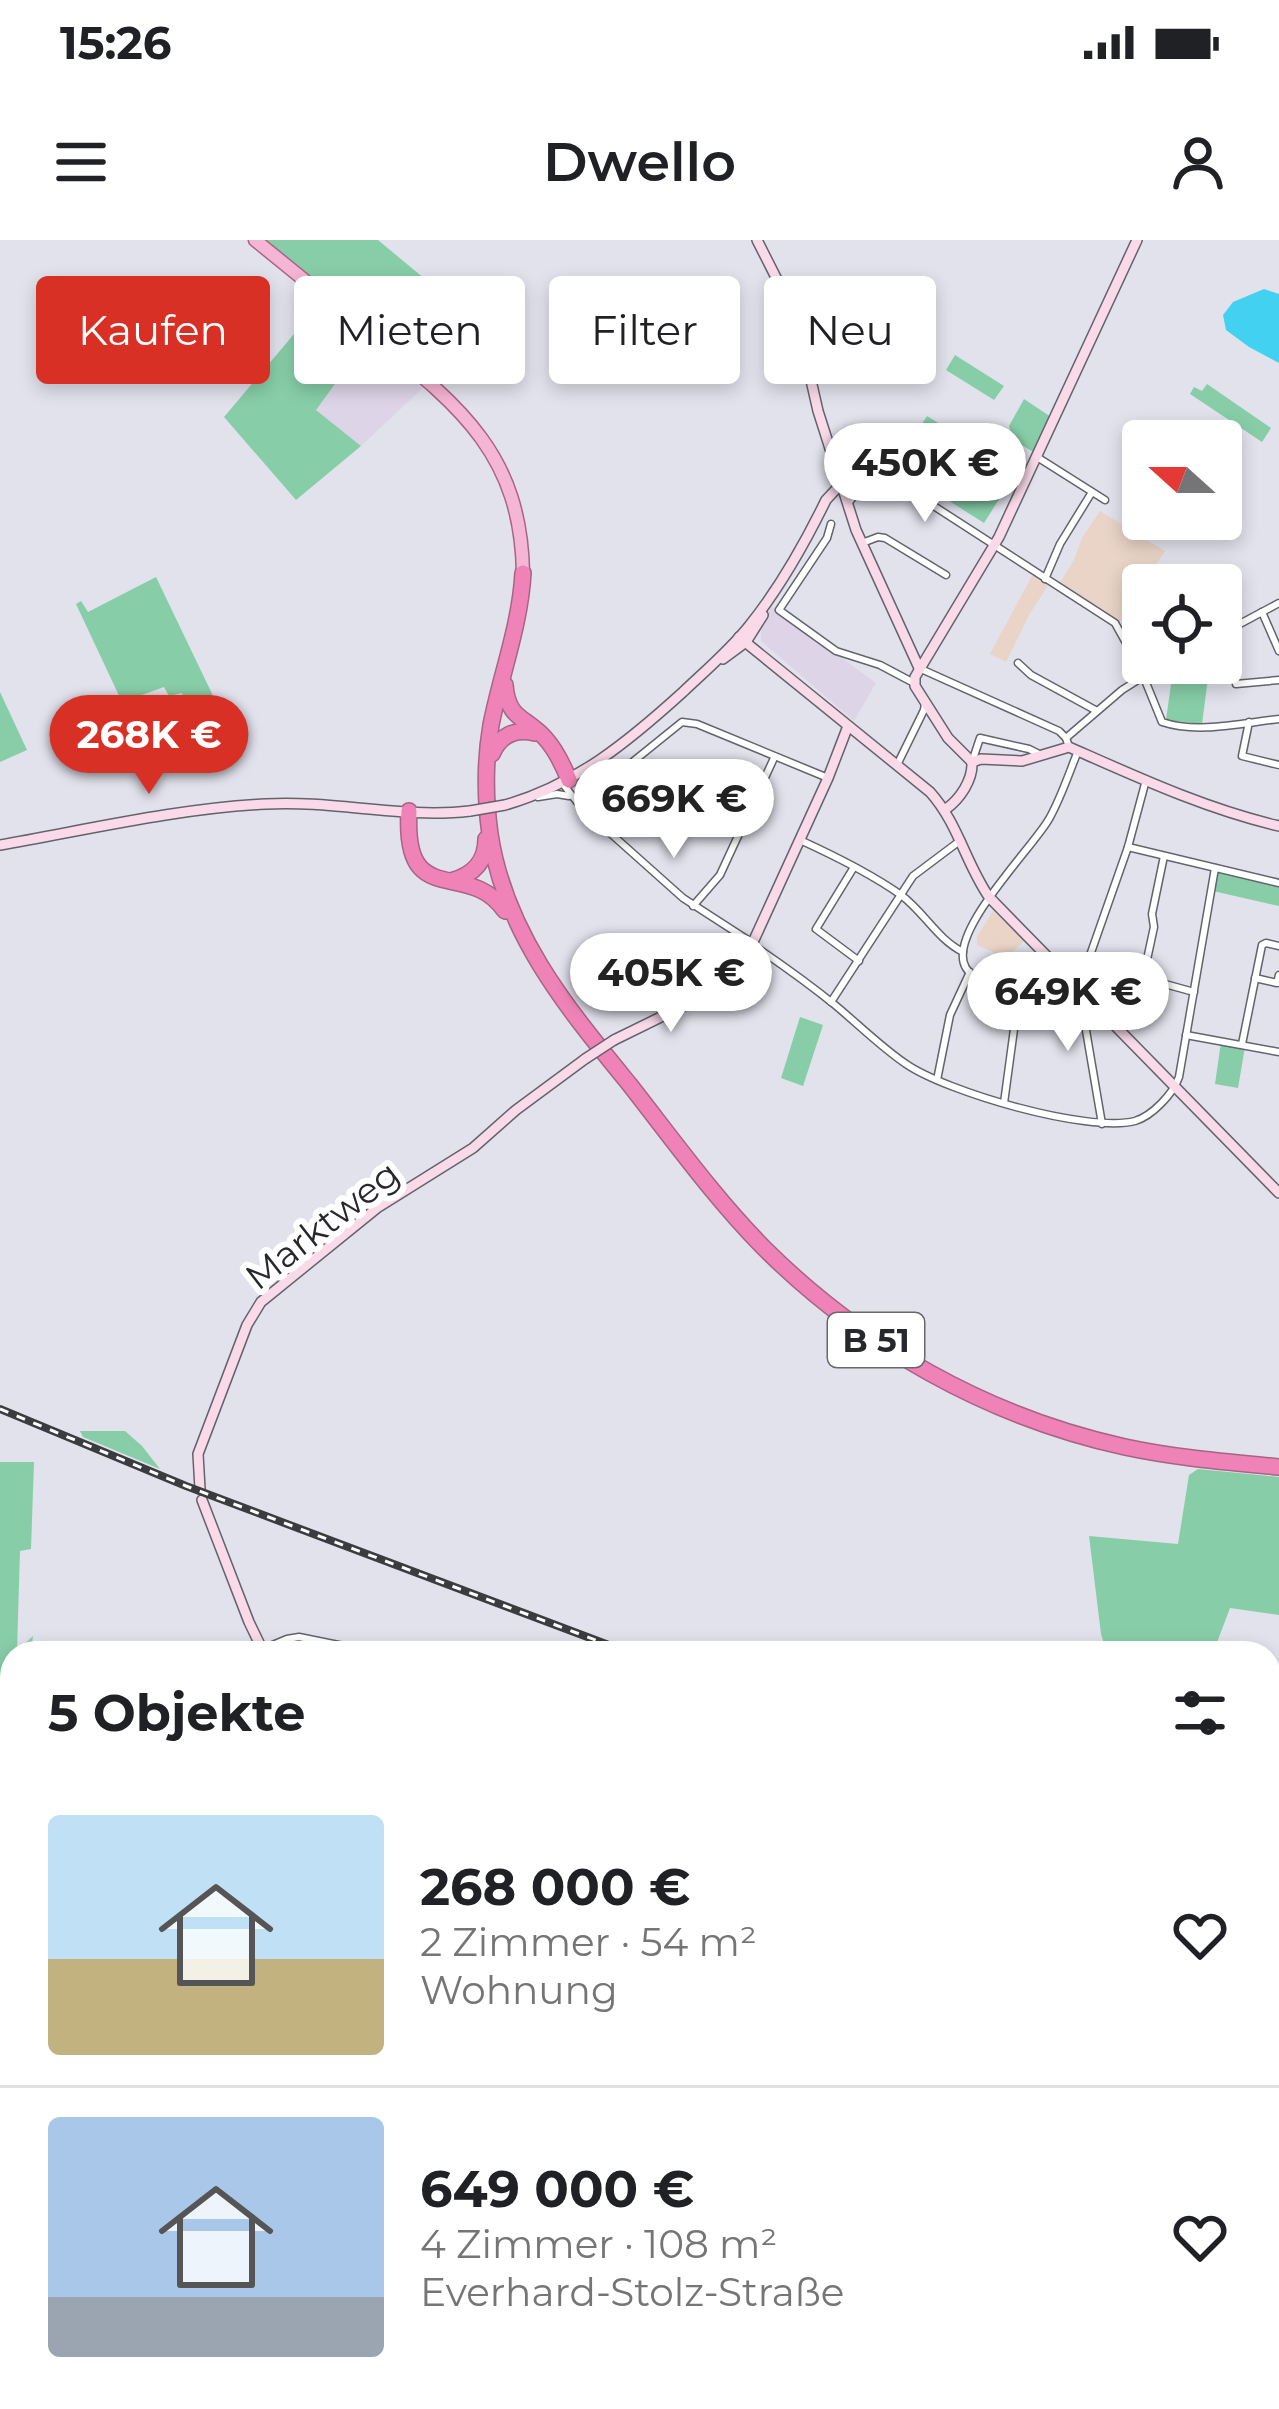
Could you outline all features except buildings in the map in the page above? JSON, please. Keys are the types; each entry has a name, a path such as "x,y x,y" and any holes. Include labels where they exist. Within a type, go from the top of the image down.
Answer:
{"highway":[{"name":"B 51","path":"523,573 519,613 490,728 486,778 502,885 541,969 575,1017 746,1229 802,1283 859,1328 915,1365 987,1401 1048,1426 1127,1447 1279,1467"},
{"path":"504,670 511,708 555,752 569,790"},
{"path":"486,778 493,751 505,736 526,731 543,736"},
{"path":"412,811 410,840 420,869 488,893 522,933"},
{"path":"448,882 482,862 489,820"}],"main road":[{"name":"B 51","path":"255,240 470,421 501,470 520,527 523,573"}],"street":[{"path":"757,240 797,319 843,494 919,668 1058,731 1071,745 1108,766 1214,808 1279,826"},
{"path":"914,683 994,545 1137,240"},
{"path":"1036,457 1105,500"},
{"path":"743,639 826,500 843,494 877,469 1115,623 1122,636"},
{"path":"1046,578 1060,544 1092,492"},
{"path":"819,514 838,504 843,494"},
{"path":"831,524 827,538 779,610 836,651 880,664 914,683 948,738 972,762"},
{"path":"862,543 885,538 946,575"},
{"path":"772,593 757,628 757,642 774,663"},
{"path":"1242,623 1279,603"},
{"path":"1262,612 1279,651"},
{"path":"0,845 222,808 274,803 470,811 569,790 757,628"},
{"path":"743,639 930,792 946,809 989,897 1279,1192"},
{"path":"1018,663 1097,711"},
{"path":"1242,683 1279,680"},
{"path":"1004,1103 1017,1007 1009,996 970,972 963,952 989,897 1051,817 1071,745 1097,711 1132,684"},
{"path":"1147,684 1165,724 1210,726 1279,719"},
{"path":"897,765 925,701"},
{"path":"828,709 842,740"},
{"path":"921,714 934,715"},
{"path":"587,812 630,764 682,722 828,778"},
{"path":"1249,722 1242,756 1279,765"},
{"path":"839,753 852,729"},
{"path":"839,753 852,729"},
{"path":"946,809 962,794 980,738 1034,750 1040,757"},
{"path":"972,762 1022,761 1071,745"},
{"name":"Marktweg","path":"259,1641 201,1494 198,1454 247,1325 261,1302 377,1208 473,1148 585,1059 738,975 839,753"},
{"path":"693,906 720,875 775,756"},
{"path":"1102,1124 1081,981 1146,780"},
{"path":"569,790 587,812 693,906 754,944 908,1066 969,1095 1102,1124 1141,1119 1175,1087 1215,868"},
{"path":"800,840 901,895 945,942 963,952"},
{"path":"831,1002 913,876 961,840"},
{"path":"1128,847 1279,883"},
{"path":"1164,856 1143,978 1193,992"},
{"path":"854,867 816,929 859,961"},
{"path":"1242,1044 1264,944 1279,946"},
{"path":"937,1080 950,1015 970,972"},
{"path":"1255,978 1277,983 1279,975"},
{"path":"1186,1035 1279,1052"},
{"path":"283,1641 298,1637 318,1641"}],"shaded area":[{"path":"335,384 427,384 361,446 316,410"},
{"path":"1100,511 1122,525 1122,540 1147,540 1165,551 1157,564 1122,564 1120,622 1059,584"},
{"path":"1033,574 1049,584 1006,662 990,654"},
{"path":"771,606 876,683 854,721 761,641"},
{"path":"993,911 1024,941 1006,958 977,945"}],"green space":[{"path":"265,240 378,240 421,276 309,276"},
{"path":"294,334 294,384 335,384 316,410 361,446 296,500 224,417 252,384 270,384 270,362"},
{"path":"955,355 1004,386 994,400 946,370"},
{"path":"1207,384 1271,428 1262,442 1242,429 1242,420 1229,420 1190,394 1194,387 1202,391"},
{"path":"1024,399 1051,417 1035,453 1013,440 1009,426"},
{"path":"927,416 969,442 931,500 890,474"},
{"path":"982,435 1023,461 984,523 943,497"},
{"path":"156,577 216,702 185,704 182,693 169,696 164,687 122,702 76,604 81,601 88,612"},
{"path":"1171,684 1207,684 1202,724 1166,720"},
{"path":"0,692 27,750 0,762"},
{"path":"684,768 698,773 715,796 698,818 692,818 671,797 674,778"},
{"path":"1218,872 1279,884 1279,906 1213,891"},
{"path":"800,1017 823,1025 803,1086 781,1078"},
{"path":"1221,1042 1245,1047 1238,1088 1215,1084"},
{"path":"80,1431 125,1431 160,1469 83,1437"},
{"path":"0,1462 34,1462 31,1549 20,1551 17,1641 0,1641"},
{"path":"1198,1469 1279,1477 1279,1615 1230,1608 1218,1641 1103,1641 1089,1536 1178,1544 1189,1475"}],"water":[{"path":"1264,289 1279,294 1279,363 1226,330 1223,315 1233,302"}],"railway":[{"path":"0,1409 186,1486 598,1641"}]}
